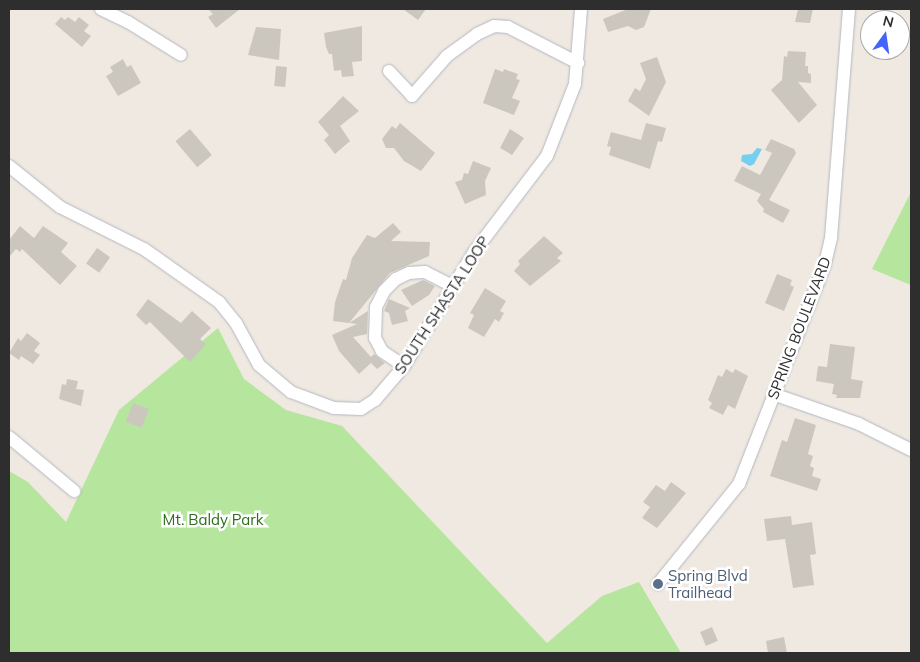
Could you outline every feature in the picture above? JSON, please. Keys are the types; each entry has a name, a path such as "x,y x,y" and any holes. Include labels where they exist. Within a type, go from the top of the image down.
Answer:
{"street":[{"path":"101,9 181,55"},
{"name":"SOUTH SHASTA LOOP","path":"9,166 60,207 144,249 219,302 236,323 259,365 292,392 334,408 361,409 375,400 404,366 452,286 547,156 568,108 578,63 581,9"},
{"name":"SPRING BOULEVARD","path":"658,584 733,494 828,252 850,9"},
{"path":"389,71 412,96 447,56 477,34 494,26 508,27 578,63"},
{"path":"404,366 382,350 375,338 376,307 384,291 396,279 409,273 425,272 452,286"},
{"path":"773,394 860,424 911,450"},
{"path":"9,437 74,492"}],"green space":[{"path":"911,192 911,285 872,269"},
{"name":"Mt. Baldy Park","path":"218,328 244,379 286,410 342,426 547,643 602,596 639,582 681,653 9,653 9,471 28,482 66,522 119,410"}],"water":[{"path":"757,148 762,149 754,164 750,166 741,161 742,155 752,154"}],"building":[{"path":"208,9 240,9 216,28 208,17 213,14"},
{"path":"403,9 426,9 418,20"},
{"path":"628,9 651,9 644,27 636,30 628,26 608,32 603,19"},
{"path":"798,9 813,9 810,23 795,22"},
{"path":"61,17 65,20 68,17 75,22 79,17 89,25 84,31 91,36 82,47 55,24"},
{"path":"362,26 362,61 352,62 354,76 342,77 341,70 334,71 332,54 329,54 326,47 324,33"},
{"path":"256,27 281,29 279,60 248,55"},
{"path":"788,51 806,52 805,66 808,66 808,73 811,74 811,83 798,82 817,105 799,123 771,90 782,80 784,56 787,57"},
{"path":"657,57 666,82 649,116 628,101 635,88 640,91 646,79 640,63"},
{"path":"123,59 127,67 131,65 141,83 118,96 106,76 113,72 110,67"},
{"path":"276,66 287,67 285,87 274,86"},
{"path":"495,69 503,72 504,69 518,74 516,79 520,80 512,98 520,101 514,115 483,103"},
{"path":"343,96 359,111 340,126 350,141 335,154 324,140 329,135 318,122"},
{"path":"400,123 435,153 421,171 404,161 394,148 386,148 382,139 392,126 396,129"},
{"path":"646,123 666,128 662,142 658,141 650,169 609,155 611,147 607,146 611,132 641,140"},
{"path":"190,129 212,155 197,167 175,141"},
{"path":"510,129 524,138 512,155 500,148"},
{"path":"771,139 794,149 796,153 769,200 790,210 783,223 763,212 764,209 757,201 761,194 734,181 742,166 760,175 772,153 765,150"},
{"path":"473,161 491,168 485,181 486,195 465,204 455,182 462,180 464,173 468,174"},
{"path":"393,223 401,232 391,241 430,242 429,256 390,273 349,323 333,321 335,302 343,279 346,280 352,258 367,235 375,238"},
{"path":"20,226 34,238 43,226 68,243 61,252 77,266 60,285 22,249 20,252 16,249 9,257 9,240"},
{"path":"544,236 563,253 557,258 561,261 530,286 514,271 520,264 518,261"},
{"path":"97,248 110,257 99,273 86,264"},
{"path":"777,274 792,280 790,285 794,287 784,311 765,303"},
{"path":"423,280 435,286 429,295 412,306 401,290"},
{"path":"485,288 506,301 500,311 504,313 499,322 495,319 484,337 468,328 474,315 470,313"},
{"path":"148,299 181,323 192,311 211,328 200,339 206,344 190,362 150,322 146,325 136,315"},
{"path":"389,299 410,308 405,311 408,321 392,325 389,313 384,311"},
{"path":"368,311 367,334 353,337 371,357 374,354 385,363 377,369 371,363 359,374 339,351 332,335 357,324 349,323"},
{"path":"27,333 40,343 34,351 40,355 33,364 21,356 19,360 9,353 18,338 21,341"},
{"path":"830,344 855,347 851,379 863,381 860,398 836,398 837,395 832,394 834,384 816,381 818,366 827,367"},
{"path":"726,369 733,373 735,369 748,376 735,409 728,405 723,415 709,408 712,403 708,400 718,375 722,377"},
{"path":"67,379 78,381 76,389 84,390 81,406 59,399 62,384 66,385"},
{"path":"133,403 149,409 142,428 126,422"},
{"path":"795,418 816,425 808,454 813,456 810,466 814,468 812,476 821,479 817,491 770,476 782,440 787,442"},
{"path":"671,482 686,493 657,528 642,518 650,507 643,502 656,485 665,491"},
{"path":"791,516 792,525 812,522 816,554 810,555 814,585 793,588 785,539 767,541 764,519"},
{"path":"712,627 718,641 706,646 700,632"},
{"path":"784,637 787,653 768,653 766,641"}],"place":[{"name":"Spring Blvd Trailhead","path":"658,584"}]}
